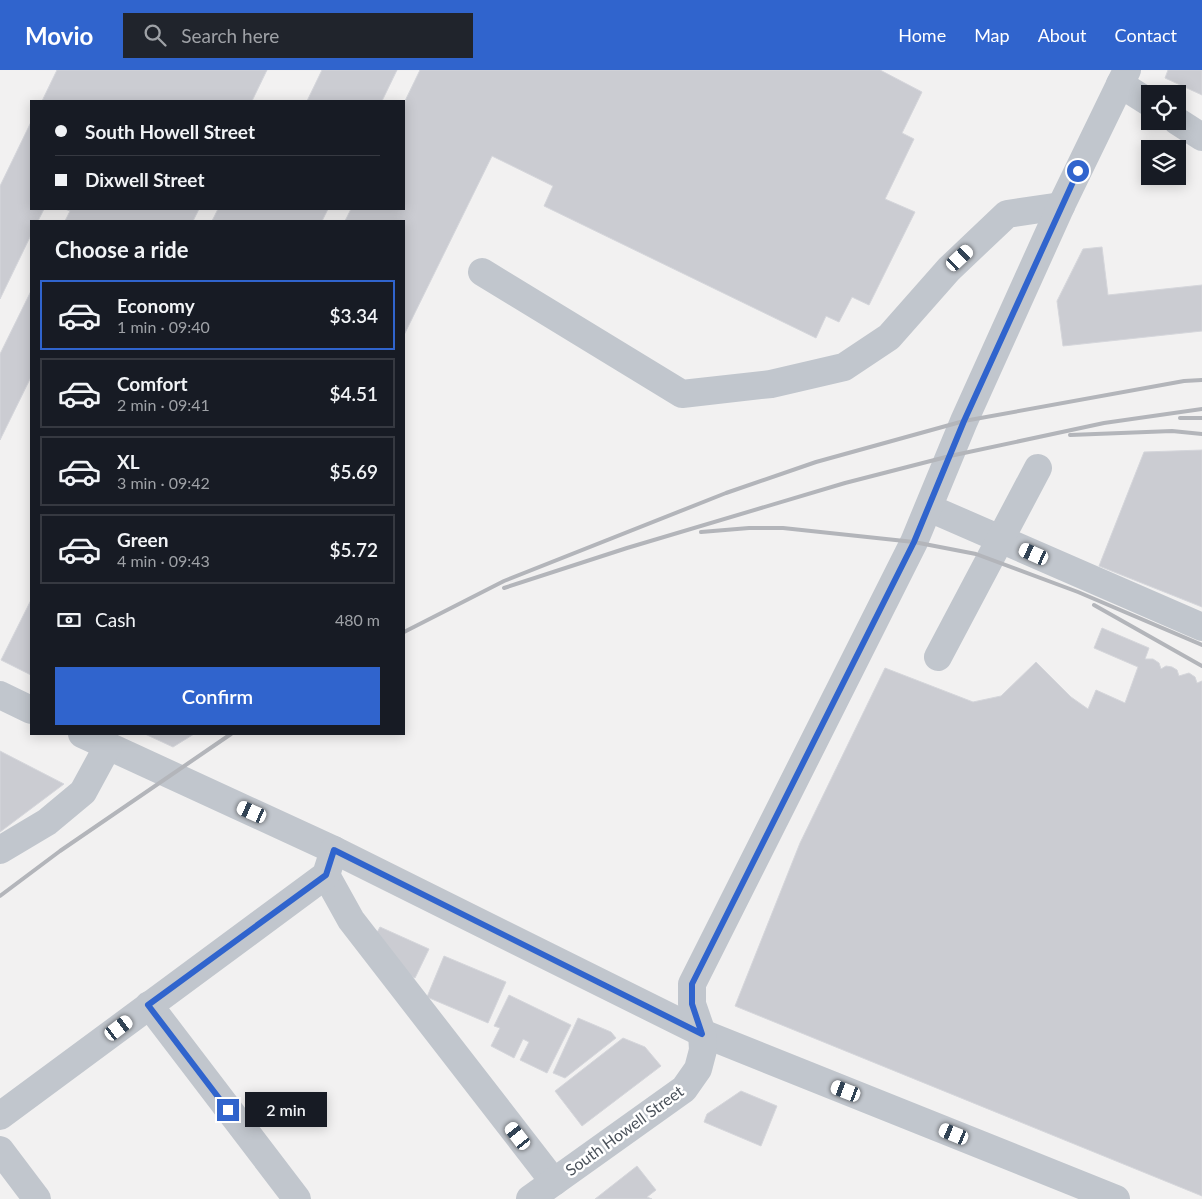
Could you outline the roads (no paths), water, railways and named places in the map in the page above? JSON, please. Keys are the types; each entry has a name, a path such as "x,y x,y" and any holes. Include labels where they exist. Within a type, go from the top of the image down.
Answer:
{"street":[{"path":"1124,77 1141,94"},
{"name":"South Howell Street","path":"538,1194 684,1089 698,1069 703,1050 702,1034 692,1004 692,984 914,542 964,421 1061,206 1124,77"},
{"path":"1186,127 1202,137"},
{"path":"482,272 682,394 771,384 844,367 889,337 948,269 1007,214 1061,206"},
{"path":"938,657 1038,468"},
{"path":"929,508 1202,627"},
{"path":"0,695 30,710"},
{"path":"84,735 334,850 702,1034 1116,1199"},
{"path":"0,850 47,822 83,792 108,746"},
{"path":"0,1116 326,875 334,850"},
{"path":"326,875 351,920 538,1194"},
{"path":"148,1005 297,1199"},
{"path":"0,1150 37,1199"}],"railway":[{"path":"405,631 504,581 726,493 816,462 964,421 1184,381 1202,380"},
{"path":"504,588 627,548 845,483 950,456 1104,423 1202,409"},
{"path":"1180,418 1202,418"},
{"path":"1070,435 1172,431 1202,434"},
{"path":"701,532 749,528 783,528 914,542 976,554 1078,592 1202,645"},
{"path":"1094,605 1202,666"},
{"path":"0,896 60,851 230,735"}]}
